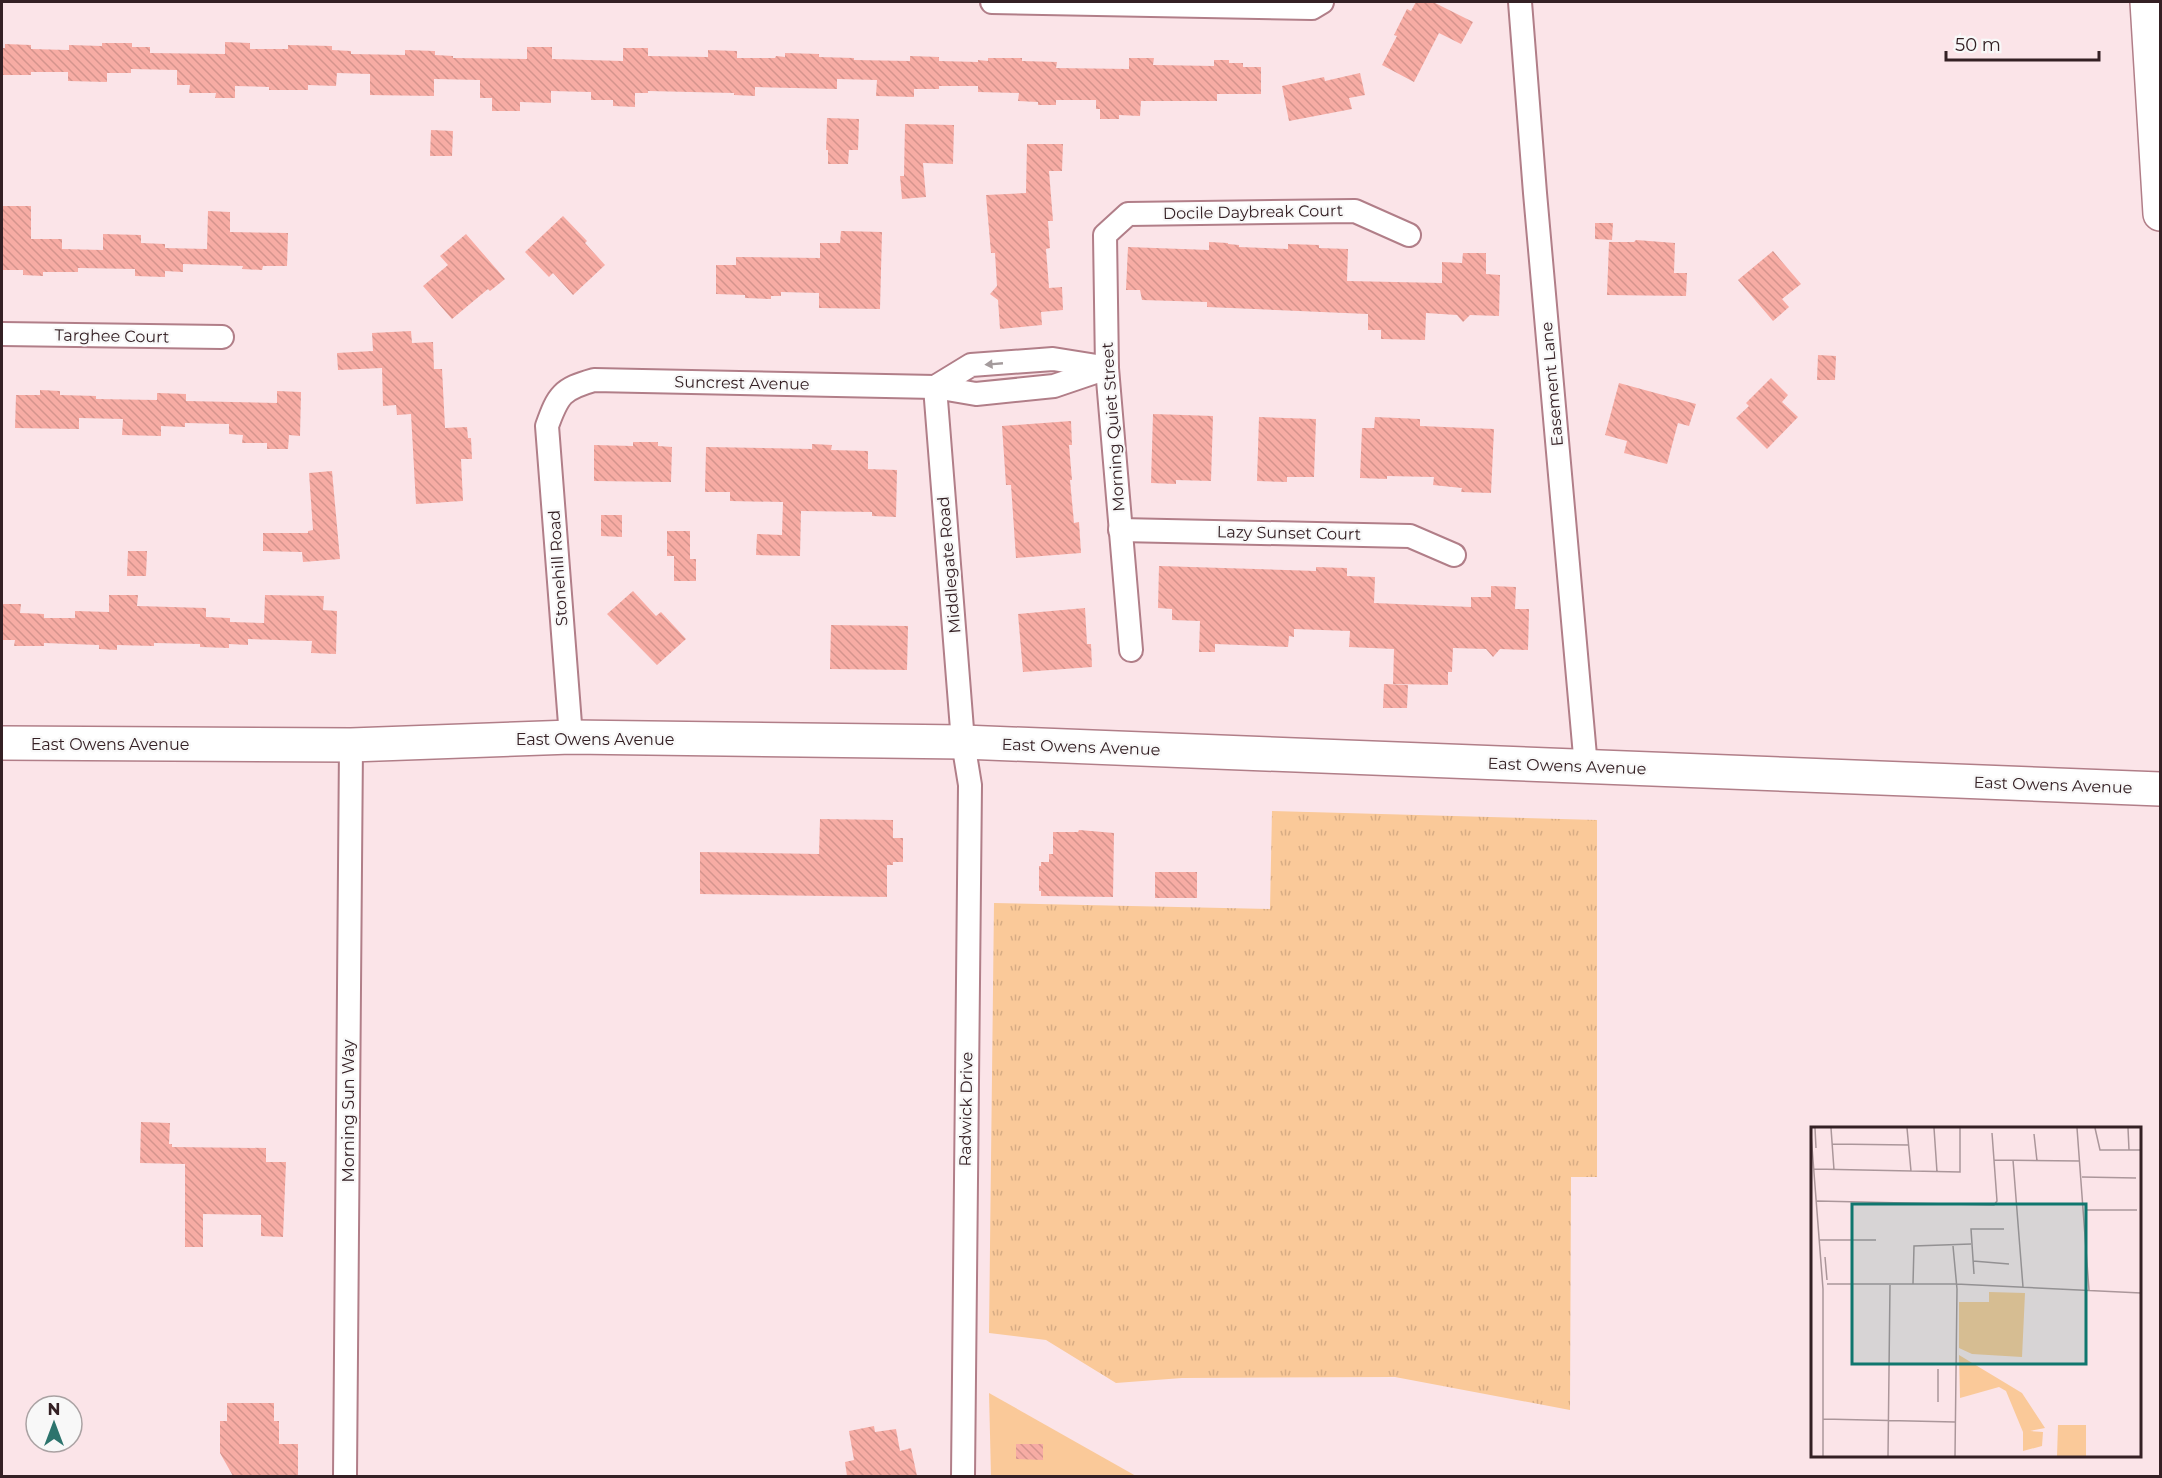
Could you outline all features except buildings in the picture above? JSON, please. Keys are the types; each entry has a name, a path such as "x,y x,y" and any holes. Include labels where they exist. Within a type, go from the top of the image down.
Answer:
{"street":[{"path":"992,2 1312,8 1322,2"},
{"name":"Easement Lane","path":"1520,2 1586,767"},
{"path":"2147,2 2156,52 2160,214"},
{"name":"Docile Daybreak Court","path":"1128,214 1355,211 1409,235"},
{"name":"Morning Quiet Street","path":"1128,214 1105,235 1107,368 1131,650"},
{"name":"Targhee Court","path":"2,334 222,337"},
{"name":"Suncrest Avenue","path":"556,401 574,386 594,380 935,387 975,394 1054,386 1107,368"},
{"name":"Middlegate Road","path":"935,387 963,742"},
{"name":"Stonehill Road","path":"556,401 547,426 571,737"},
{"name":"Lazy Sunset Court","path":"1120,530 1410,536 1454,555"},
{"name":"East Owens Avenue","path":"2,743 351,745 571,737 963,742 2160,789"},
{"name":"Radwick Drive","path":"963,742 970,784 963,1476"},
{"name":"Morning Sun Way","path":"345,1476 351,745"}],"green space":[{"path":"1272,811 1597,820 1597,1177 1571,1177 1570,1410 1395,1377 1182,1378 1116,1383 1046,1340 989,1333 994,903 1270,909"},
{"path":"989,1393 1136,1476 991,1476"}]}
